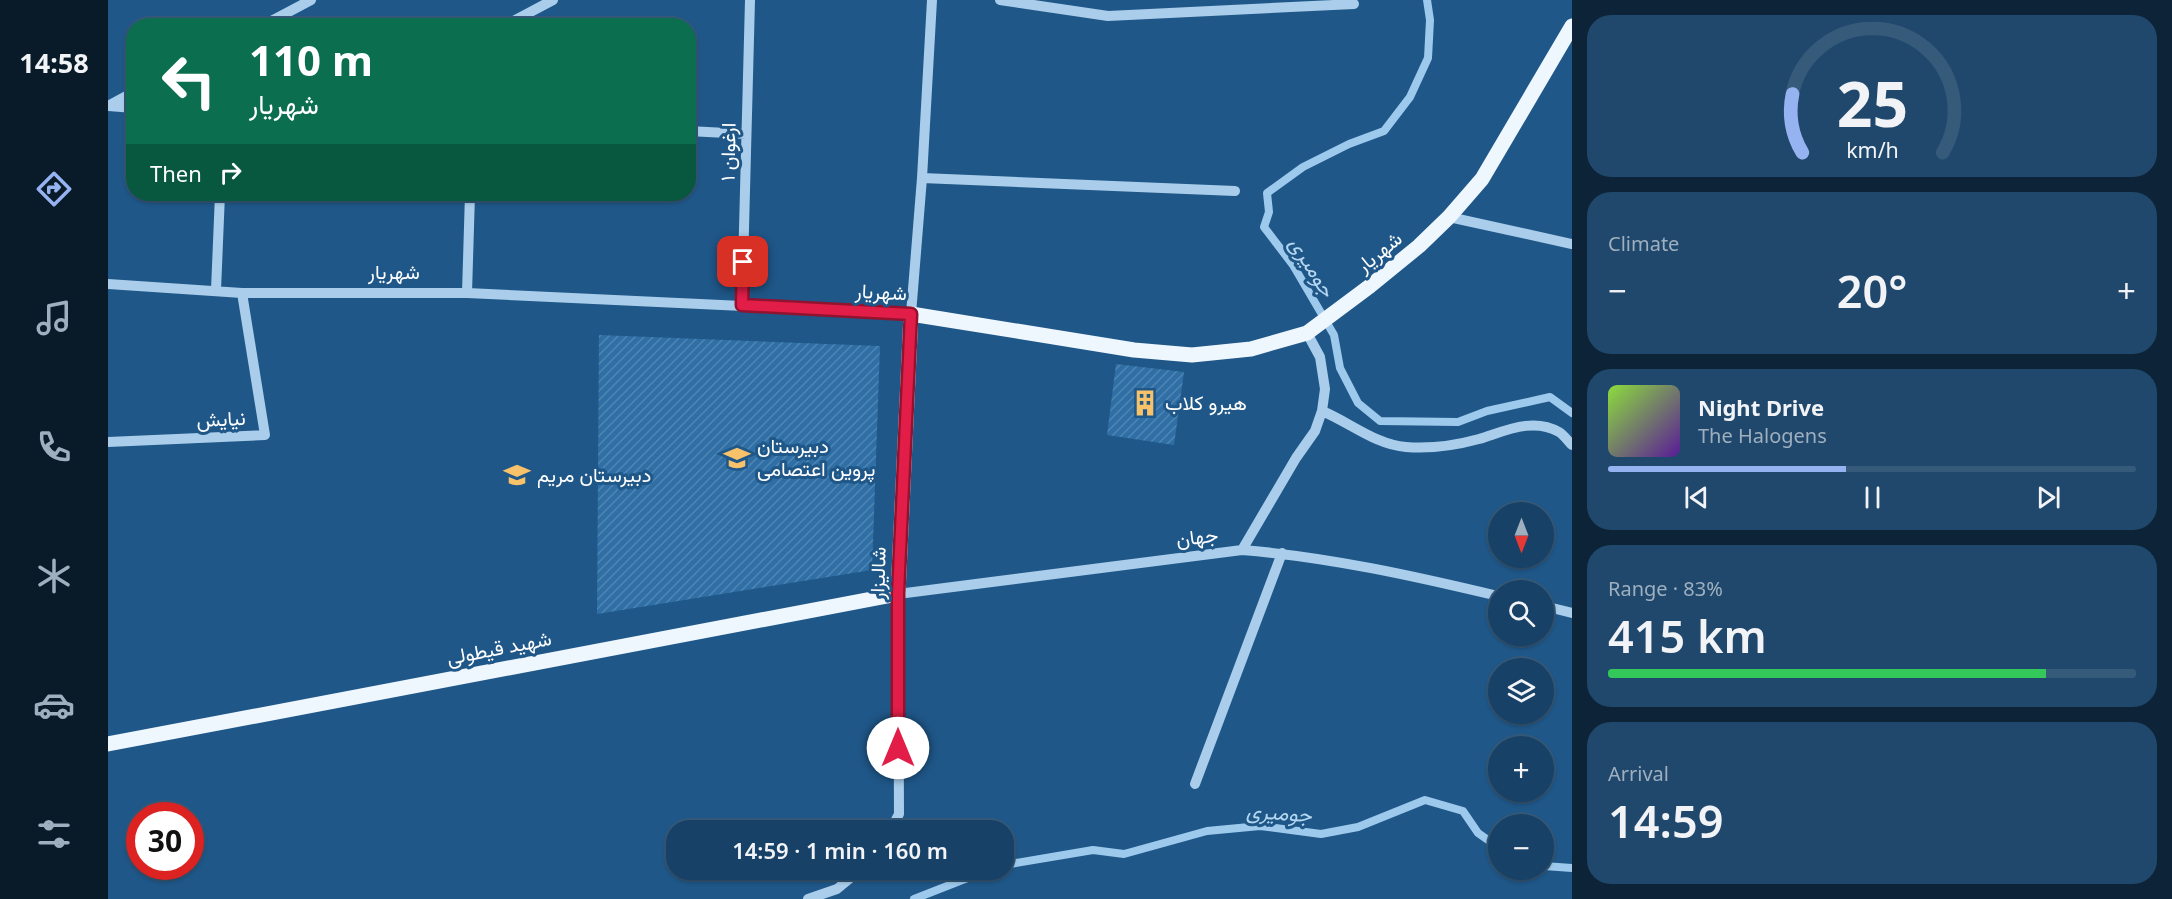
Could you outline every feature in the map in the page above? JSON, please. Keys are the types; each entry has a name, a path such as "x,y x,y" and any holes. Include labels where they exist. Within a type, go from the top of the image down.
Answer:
{"main road":[{"name":"شهریار","path":"911,314 1134,350 1192,355 1251,349 1312,328 1370,286 1419,246 1449,217 1482,179 1572,26"},
{"name":"شالیزار","path":"898,594 911,314"},
{"name":"شهید قیطولی","path":"108,744 898,594"}],"street":[{"path":"277,18 311,0"},
{"path":"519,18 553,0"},
{"name":"ارغوان ۱","path":"742,305 750,0"},
{"path":"911,314 922,178 932,0"},
{"path":"1000,0 1108,16 1353,4"},
{"path":"108,106 126,96"},
{"path":"108,106 126,107"},
{"path":"696,131 746,134"},
{"path":"922,178 1235,191"},
{"path":"216,290 220,201"},
{"path":"467,293 470,201"},
{"path":"1449,217 1572,244"},
{"name":"شهریار","path":"108,284 242,293 467,293 911,314"},
{"name":"نیایش","path":"108,442 265,435 242,293"},
{"path":"1242,550 1296,458 1315,432 1322,411 1325,389 1312,328"},
{"path":"1322,411 1343,420 1365,435 1404,447 1440,446 1478,439 1507,428 1536,424 1560,432 1572,446"},
{"name":"جهان","path":"898,594 1242,550 1282,553 1384,570 1488,594"},
{"path":"1195,783 1282,553"},
{"name":"شالیزار","path":"896,820 899,814 898,594"},
{"path":"1554,608 1572,613"},
{"path":"808,899 837,889 848,880"}],"building":[{"name":"دبیرستان پروین اعتصامی","path":"599,335 880,346 872,570 597,614"},
{"name":"هیرو کلاب","path":"1116,364 1184,372 1174,445 1107,435"}],"waterway":[{"name":"جومیری","path":"1427,0 1430,20 1428,58 1410,97 1384,131 1349,144 1303,167 1267,193 1269,212 1264,227 1293,265 1334,335 1340,368 1358,403 1380,421 1458,422 1487,411 1550,397 1572,413"},
{"name":"جومیری","path":"1014,863 1093,850 1124,854 1207,831 1260,826 1321,834 1358,827 1425,800 1463,811 1478,833 1488,840"},
{"name":"جومیری","path":"1554,867 1572,868"},
{"name":"جومیری","path":"914,899 962,880"}],"place":[{"name":"هیرو کلاب","path":"1145,403"},
{"name":"دبیرستان پروین اعتصامی","path":"737,458"},
{"name":"دبیرستان مریم","path":"517,475"}],"route":[{"path":"743,262 742,305 911,314 898,594 898,748"}]}
